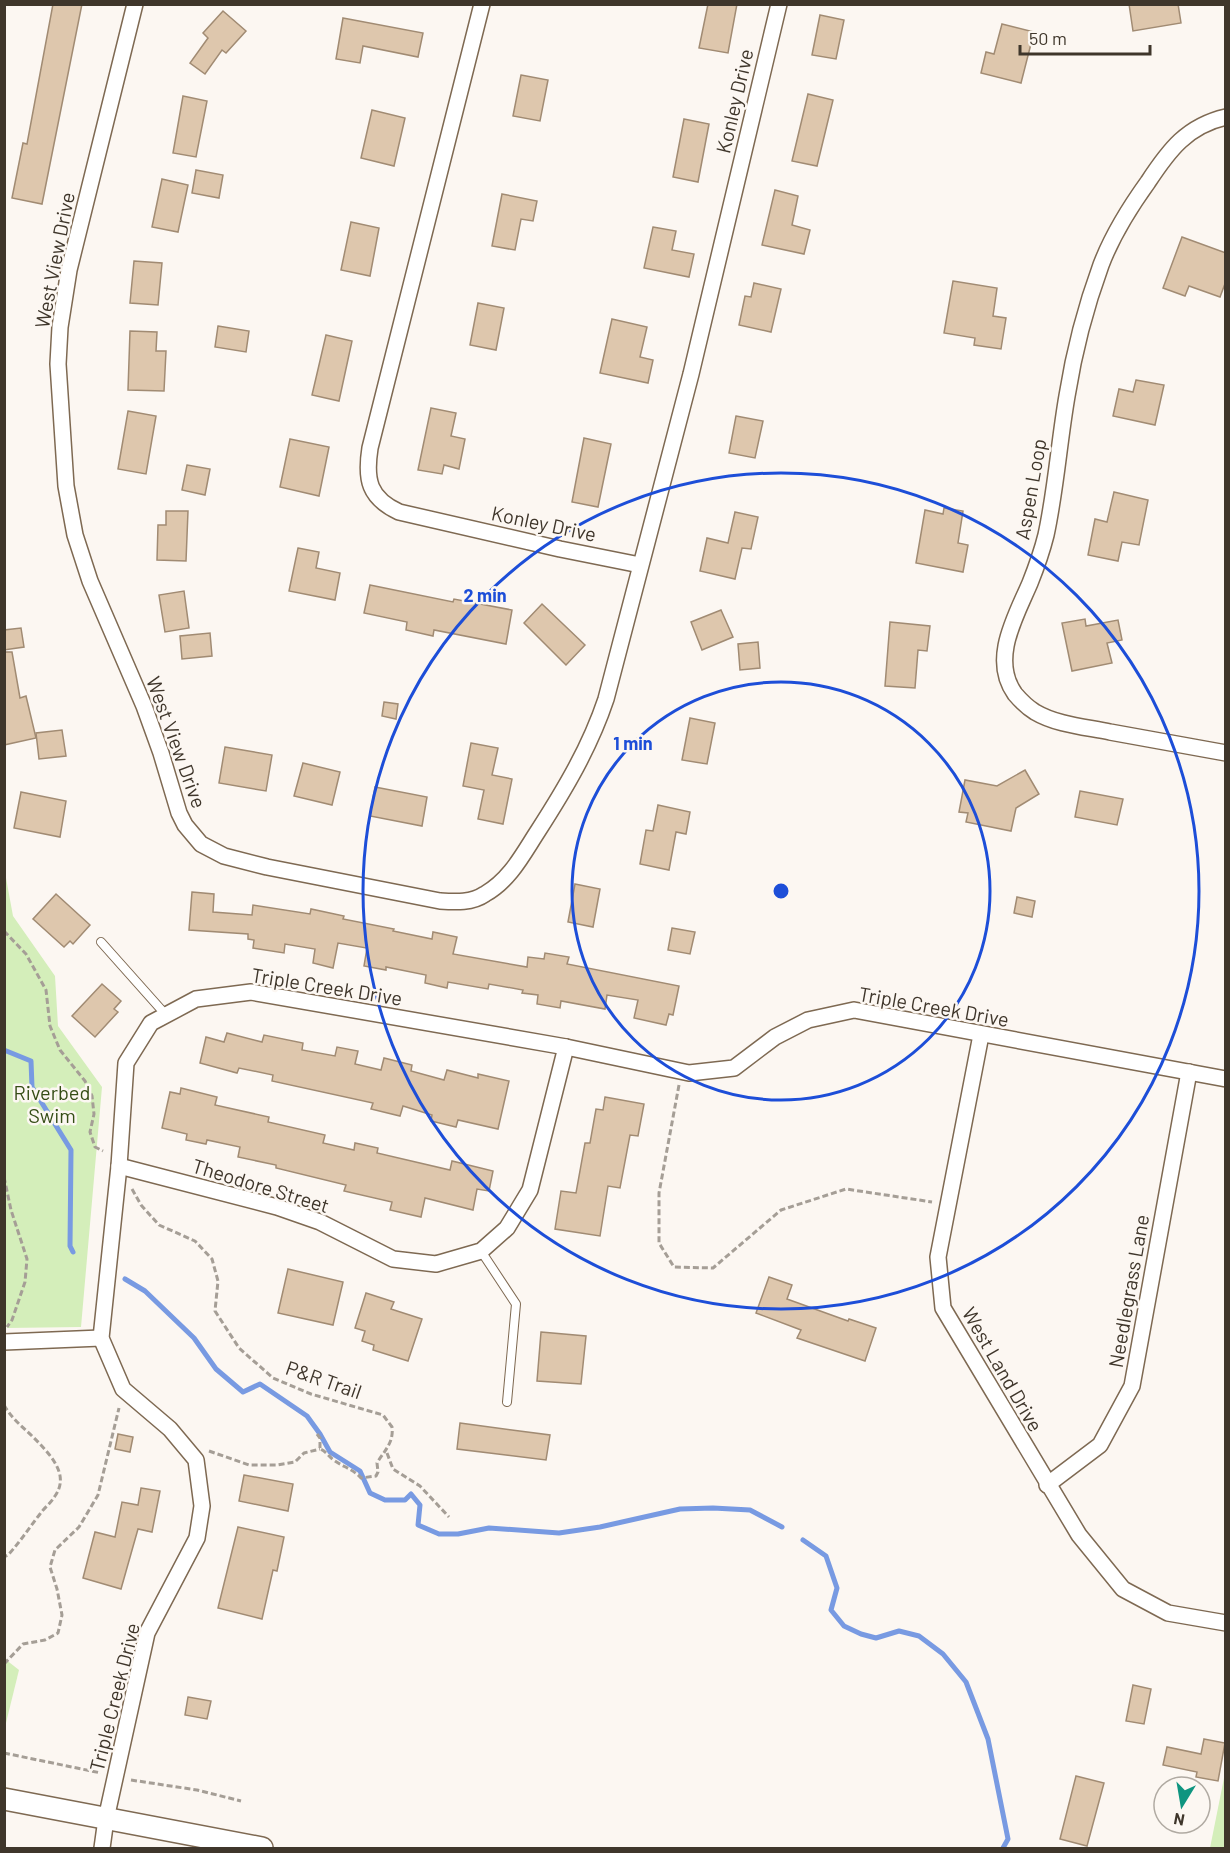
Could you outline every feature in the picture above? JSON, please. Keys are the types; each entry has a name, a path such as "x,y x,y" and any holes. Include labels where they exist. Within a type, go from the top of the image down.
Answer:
{"main road":[{"path":"4,1799 262,1848"}],"street":[{"name":"West View Drive","path":"135,4 69,270 60,327 58,364 60,417 66,486 75,535 101,609 144,706 161,753 178,813 193,836 201,844 224,856 267,867 440,901 469,901 484,896 496,887 518,863 584,754 597,727 640,565"},
{"name":"Konley Drive","path":"482,4 370,448 367,465 369,481 375,495 385,506 399,512 640,565 691,374 779,4"},
{"name":"Aspen Loop","path":"1226,117 1197,126 1179,141 1162,161 1130,211 1102,263 1089,303 1067,393 1054,492 1045,537 1031,580 1008,635 1005,664 1008,678 1023,703 1051,719 1226,753"},
{"name":"Triple Creek Drive","path":"102,1848 106,1819 147,1633 197,1538 202,1506 196,1460 170,1429 123,1389 101,1338 119,1166 126,1063 151,1023 196,999 251,992 566,1047 688,1073 734,1068 775,1037 808,1020 854,1010 1226,1079"},
{"name":"West Land Drive","path":"981,1035 938,1257 943,1308 1079,1535 1124,1589 1168,1613 1226,1623"},
{"name":"Theodore Street","path":"119,1166 277,1207 320,1222 393,1259 436,1264 481,1251 507,1228 530,1190 566,1047"},
{"name":"Needlegrass Lane","path":"1047,1485 1100,1445 1132,1386 1189,1072"},
{"path":"4,1342 101,1338"}],"lane":[{"path":"101,942 166,1015"},
{"path":"481,1251 516,1304 507,1402"}],"path":[{"name":"P&R Trail","path":"4,931 26,954 46,990 50,1026 60,1050 85,1081 92,1096 94,1114 90,1132 95,1147 119,1166 141,1205 159,1224 195,1241 212,1259 218,1281 215,1311 239,1348 273,1378 311,1394 383,1415 391,1423 393,1432 388,1448"},
{"path":"681,1071 659,1193 659,1243 674,1267 713,1268 781,1210 846,1189 948,1204"},
{"path":"4,1177 11,1210 27,1259 25,1282 12,1320 4,1330"},
{"path":"4,1664 23,1644 45,1640 58,1633 62,1615 50,1567 55,1550 79,1527 98,1495 123,1389"},
{"path":"4,1405 11,1416 52,1459 61,1474 61,1485 55,1496 28,1532 4,1557"},
{"path":"317,1434 320,1438 320,1449"},
{"path":"188,1451 206,1451 249,1465 277,1465 295,1462 304,1453 323,1449 335,1461 357,1473 361,1478 376,1476 377,1463 388,1448"},
{"path":"388,1448 387,1454 393,1469 420,1486 449,1517"}],"green space":[{"name":"Riverbed Swim","path":"4,867 13,916 55,976 58,1026 102,1087 81,1327 7,1328 5,1317"},
{"path":"5,1659 19,1670 5,1727"},
{"path":"1225,1773 1225,1848 1210,1848"}],"building":[{"path":"53,4 82,4 42,204 12,198 23,143 27,144"},
{"path":"708,4 737,4 728,53 699,48"},
{"path":"1129,4 1178,4 1181,23 1133,31"},
{"path":"223,11 246,31 226,53 222,50 205,74 190,63 208,38 203,33"},
{"path":"820,15 844,20 836,59 812,55"},
{"path":"343,18 423,33 418,57 363,46 360,63 336,59"},
{"path":"1002,24 1034,32 1021,83 981,73 986,52 994,54"},
{"path":"521,75 548,80 540,121 513,116"},
{"path":"808,94 833,100 817,166 792,161"},
{"path":"183,96 207,101 196,157 173,153"},
{"path":"372,110 405,118 394,166 361,158"},
{"path":"684,119 709,124 698,182 673,177"},
{"path":"196,170 223,175 219,198 192,193"},
{"path":"162,179 188,185 178,232 152,227"},
{"path":"775,190 798,196 792,225 810,230 804,254 762,245"},
{"path":"502,194 537,201 533,221 521,219 515,250 492,246"},
{"path":"351,222 379,228 370,276 341,270"},
{"path":"653,227 676,231 672,250 694,254 689,277 644,268"},
{"path":"1182,237 1226,253 1226,281 1220,297 1189,286 1185,296 1163,288"},
{"path":"134,261 162,263 158,305 130,303"},
{"path":"953,281 997,288 993,316 1006,318 1001,349 974,345 975,338 944,333"},
{"path":"754,283 781,289 771,332 739,325 745,296 751,297"},
{"path":"478,303 504,308 496,350 470,345"},
{"path":"612,319 647,327 640,357 653,360 648,383 600,373"},
{"path":"218,326 249,331 246,352 215,347"},
{"path":"130,331 157,332 156,351 166,351 164,391 128,390"},
{"path":"326,335 352,341 339,401 312,395"},
{"path":"1136,380 1164,385 1155,425 1113,416 1119,389 1133,392"},
{"path":"431,408 456,413 451,436 465,439 459,469 444,465 442,474 418,470"},
{"path":"128,411 156,416 146,474 118,469"},
{"path":"736,416 763,421 755,458 729,453"},
{"path":"584,438 611,444 598,507 572,502"},
{"path":"290,439 329,447 319,496 280,487"},
{"path":"187,465 210,469 205,495 182,490"},
{"path":"1114,492 1148,500 1139,545 1122,542 1118,561 1088,555 1095,519 1107,522"},
{"path":"944,508 963,511 958,543 968,545 963,572 916,563 925,510 943,514"},
{"path":"166,511 188,511 186,561 157,560 158,525 166,525"},
{"path":"735,512 758,517 751,549 742,548 735,579 700,571 707,538 728,543"},
{"path":"298,548 319,552 316,568 340,573 335,600 289,591"},
{"path":"370,585 453,602 454,599 512,610 506,644 434,630 433,636 406,630 407,622 364,613"},
{"path":"184,591 189,628 165,632 159,595"},
{"path":"542,604 585,645 566,665 524,623"},
{"path":"721,610 733,637 702,650 691,622"},
{"path":"1085,619 1086,626 1118,620 1122,640 1107,643 1112,663 1072,671 1062,623"},
{"path":"890,622 930,626 927,651 918,650 915,688 885,686"},
{"path":"21,628 24,647 4,650 4,630"},
{"path":"210,633 212,656 182,659 180,636"},
{"path":"758,642 760,668 740,670 738,644"},
{"path":"4,652 12,652 20,698 26,696 36,738 4,745"},
{"path":"384,702 398,704 396,719 382,716"},
{"path":"690,718 715,723 707,764 682,760"},
{"path":"62,730 66,756 39,759 36,733"},
{"path":"471,743 498,748 492,775 512,779 503,824 478,819 484,790 463,786"},
{"path":"225,747 272,755 266,791 219,783"},
{"path":"303,763 340,772 332,805 294,796"},
{"path":"1025,770 1039,794 1016,808 1011,831 966,822 968,813 959,812 965,780 997,786"},
{"path":"375,787 427,797 422,826 370,816"},
{"path":"1080,791 1123,799 1117,825 1075,817"},
{"path":"21,792 66,801 60,837 14,828"},
{"path":"658,805 690,812 686,834 676,832 669,870 640,864 646,830 653,831"},
{"path":"575,884 600,889 593,927 568,922"},
{"path":"192,892 214,894 213,912 252,915 253,905 310,914 311,909 344,916 343,919 432,939 433,932 457,937 453,954 527,967 528,957 544,959 545,953 569,957 567,964 679,986 673,1015 669,1014 666,1025 634,1018 638,1000 607,995 605,1009 561,1001 560,1008 537,1004 538,995 522,993 523,990 489,984 488,989 448,982 447,988 425,983 426,975 386,967 386,970 364,966 367,948 338,943 333,968 313,963 315,949 285,944 284,953 253,948 254,940 248,939 248,934 189,930"},
{"path":"56,894 90,925 73,944 70,941 64,947 33,919"},
{"path":"1017,897 1035,901 1032,917 1014,913"},
{"path":"672,928 695,932 690,954 668,950"},
{"path":"102,984 121,1001 114,1009 118,1012 95,1037 72,1016"},
{"path":"227,1033 262,1042 264,1035 303,1043 302,1050 335,1056 337,1047 358,1051 355,1064 381,1070 384,1058 412,1065 411,1071 444,1080 447,1070 478,1078 478,1074 509,1081 498,1129 458,1120 456,1127 431,1121 432,1115 403,1106 400,1116 371,1109 373,1103 272,1081 273,1075 239,1068 237,1073 200,1063 206,1037 224,1042"},
{"path":"181,1088 217,1097 215,1105 269,1117 268,1122 325,1135 323,1143 354,1150 355,1143 378,1148 377,1153 450,1170 452,1161 493,1171 489,1191 477,1189 473,1210 425,1198 421,1217 390,1210 392,1202 344,1191 346,1185 238,1157 240,1147 207,1140 206,1144 186,1140 187,1134 162,1128 170,1092 180,1094"},
{"path":"605,1097 644,1104 638,1136 630,1135 620,1188 608,1186 600,1236 555,1229 561,1191 576,1193 585,1143 590,1143 596,1109 603,1110"},
{"path":"288,1269 343,1282 333,1325 278,1313"},
{"path":"769,1277 792,1285 787,1299 848,1321 849,1319 876,1328 865,1361 797,1338 801,1330 756,1313"},
{"path":"366,1293 394,1302 391,1309 422,1319 408,1361 373,1350 374,1345 362,1341 365,1331 355,1328"},
{"path":"541,1332 586,1336 581,1384 537,1381"},
{"path":"460,1423 550,1435 546,1460 457,1449"},
{"path":"118,1434 133,1437 130,1452 115,1449"},
{"path":"244,1475 293,1484 288,1511 239,1501"},
{"path":"141,1488 160,1491 152,1532 138,1529 121,1589 83,1578 95,1532 115,1537 122,1502 138,1505"},
{"path":"238,1527 284,1537 277,1571 273,1570 262,1619 218,1608"},
{"path":"1133,1685 1151,1689 1144,1724 1126,1721"},
{"path":"188,1697 211,1701 207,1719 185,1715"},
{"path":"1204,1739 1225,1743 1218,1781 1212,1780 1212,1775 1196,1775 1197,1772 1163,1765 1167,1747 1201,1754"},
{"path":"1076,1776 1104,1783 1087,1846 1060,1839"}],"waterway":[{"path":"4,1050 31,1061 32,1087 71,1150 70,1246 73,1252"},
{"path":"125,1279 145,1291 194,1338 216,1369 243,1392 260,1384 307,1416 330,1452 360,1471 370,1493 385,1500 405,1500 411,1494 420,1505 418,1525 439,1534 458,1534 489,1528 559,1533 600,1527 680,1509 713,1508 750,1510 782,1527"},
{"path":"803,1540 826,1556 837,1588 831,1610 844,1626 876,1638 899,1631 919,1636 943,1654 966,1682 988,1739 1008,1839 1003,1848"}]}
